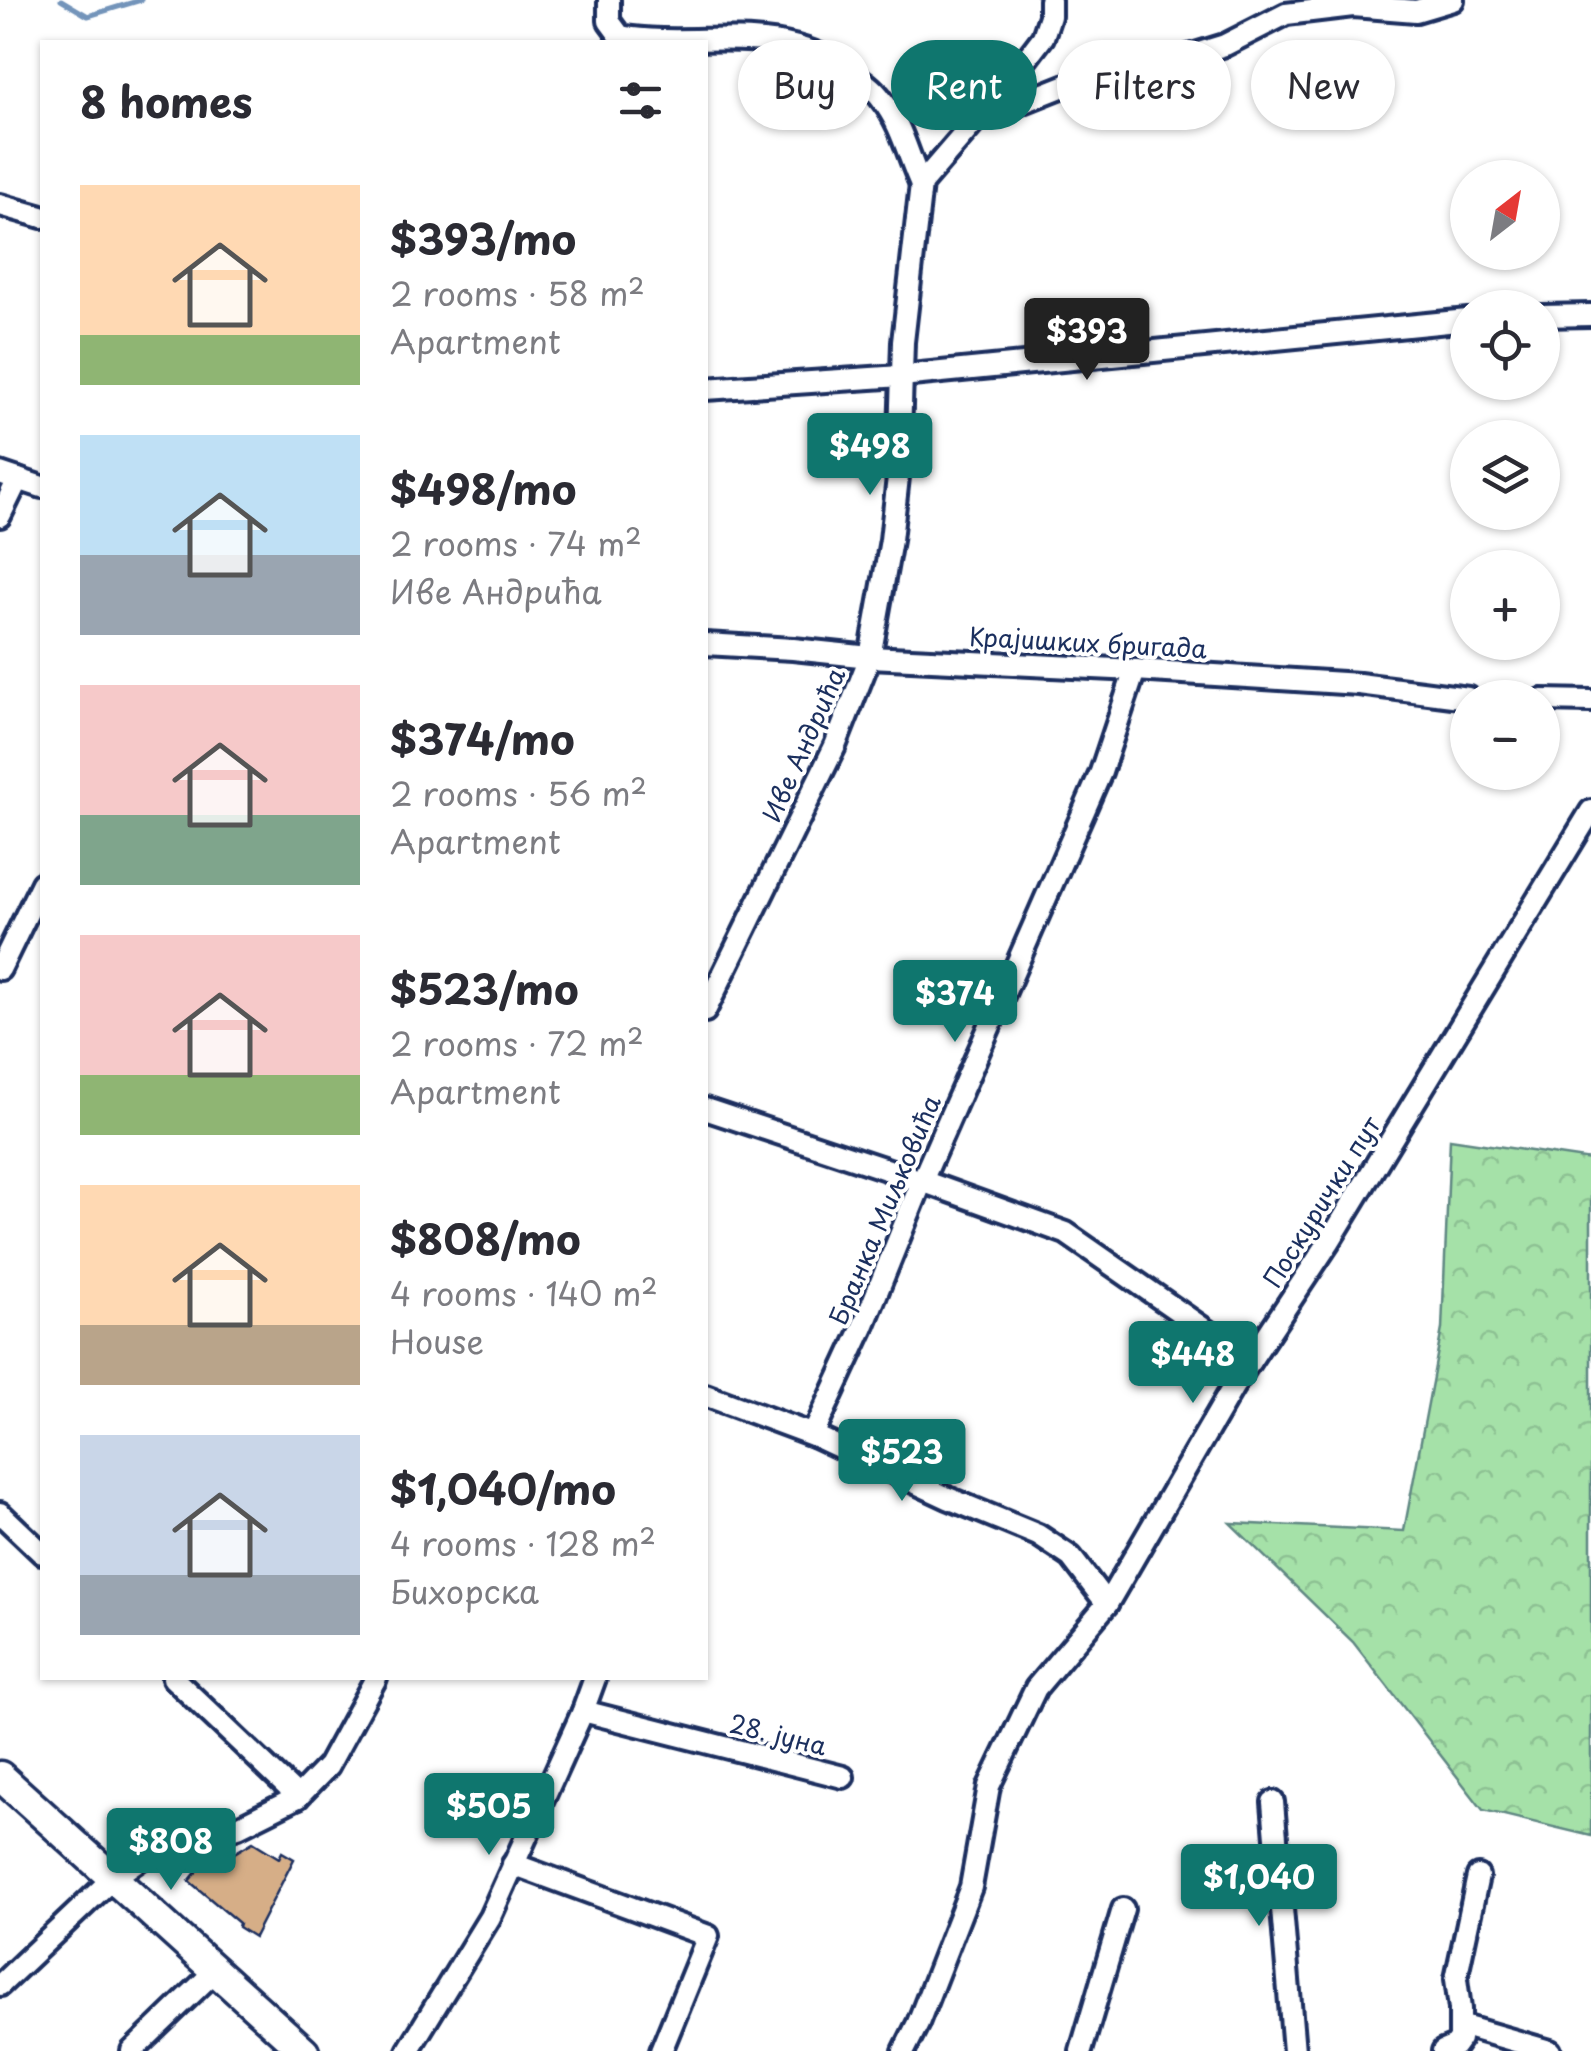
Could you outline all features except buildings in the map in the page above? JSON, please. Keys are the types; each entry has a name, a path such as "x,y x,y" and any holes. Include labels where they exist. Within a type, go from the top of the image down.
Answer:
{"main road":[{"path":"0,1776 304,2051"}],"street":[{"path":"1037,45 1050,16 1050,0"},
{"path":"1037,97 1069,84 1212,49 1286,14 1352,6 1416,10 1452,0"},
{"name":"Иве Андрића","path":"609,4 609,21 620,36 642,40"},
{"name":"Иве Андрића","path":"679,40 742,38 805,48 829,58 881,98 902,132 921,184 901,376 899,468 870,657 836,746 708,1005"},
{"path":"921,184 967,130"},
{"path":"0,205 40,216"},
{"path":"1560,315 1591,314"},
{"path":"708,390 901,376 1450,322"},
{"path":"0,516 9,476 40,486"},
{"name":"Крајишких бригада","path":"708,644 1358,684 1450,696"},
{"name":"Бранка Миљковића","path":"814,1436 1100,772 1135,670"},
{"path":"1560,700 1591,701"},
{"name":"Поскурички пут","path":"904,2051 971,1886 989,1786 1036,1688 1107,1604 1250,1361 1339,1226 1591,811"},
{"path":"0,969 40,888"},
{"path":"708,1110 1066,1233 1250,1361"},
{"path":"708,1396 814,1436 1038,1535 1071,1557 1107,1604"},
{"path":"0,1513 40,1552"},
{"path":"175,1680 298,1797"},
{"path":"0,1985 113,1878 146,1855 238,1827 298,1797 328,1766 375,1680"},
{"path":"408,2051 490,1917 594,1680"},
{"name":"28. јуна","path":"583,1711 844,1777"},
{"path":"1272,1802 1294,2051"},
{"path":"513,1864 708,1936 661,2051"},
{"path":"1444,2051 1460,2039 1456,1979 1478,1876"},
{"path":"1081,2051 1123,1909"},
{"path":"132,2051 214,1972"},
{"path":"1460,2025 1550,2051"}],"green space":[{"path":"1450,1139 1591,1160 1591,1836 1483,1810 1353,1642 1230,1523 1404,1531 1442,1329"}],"waterway":[{"path":"61,0 88,16 141,0"}]}
